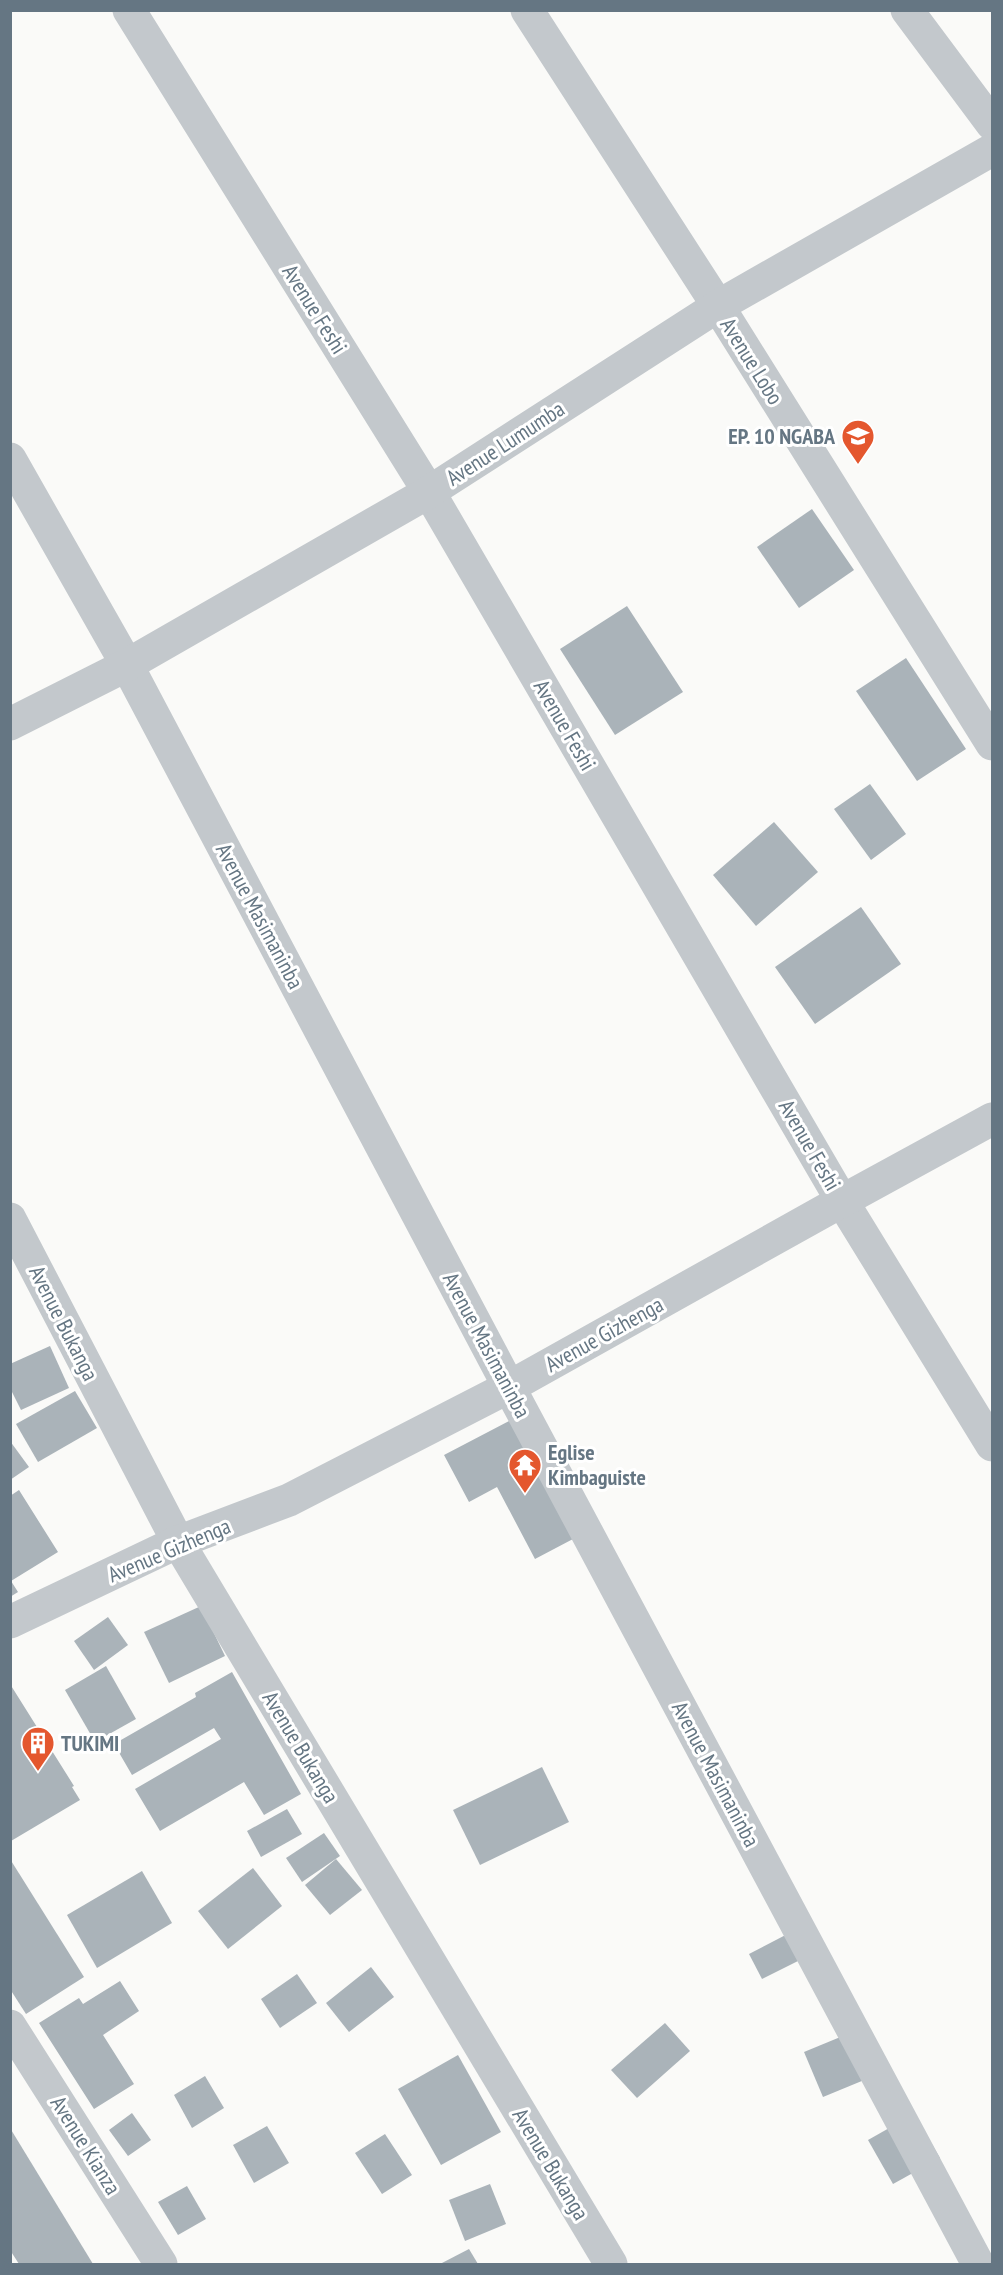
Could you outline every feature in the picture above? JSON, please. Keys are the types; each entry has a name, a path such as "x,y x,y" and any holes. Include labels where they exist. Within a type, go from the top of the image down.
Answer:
{"street":[{"name":"Avenue Feshi","path":"129,10 429,492 842,1201 993,1445"},
{"name":"Avenue Lobo","path":"527,10 718,306 993,744"},
{"path":"907,10 993,124"},
{"name":"Avenue Lumumba","path":"10,724 127,665 429,492 718,306 993,150"},
{"name":"Avenue Masimaninba","path":"10,459 127,665 978,2265"},
{"name":"Avenue Gizhenga","path":"10,1622 178,1542 289,1500 509,1387 993,1119"},
{"name":"Avenue Bukanga","path":"10,1219 178,1542 611,2265"},
{"name":"Avenue Kianza","path":"10,2026 161,2265"}],"building":[{"path":"812,509 854,570 799,608 757,547"},
{"path":"627,606 683,692 615,735 560,649"},
{"path":"906,658 966,749 917,781 856,691"},
{"path":"870,784 906,834 871,860 834,809"},
{"path":"774,822 818,872 756,926 713,875"},
{"path":"861,907 901,964 815,1024 775,967"},
{"path":"50,1346 69,1388 21,1410 10,1388 10,1364"},
{"path":"75,1391 97,1428 38,1462 16,1424"},
{"name":"Eglise Kimbaguiste","path":"511,1420 573,1539 535,1559 497,1487 469,1502 444,1455"},
{"path":"10,1441 29,1467 10,1480"},
{"path":"19,1490 58,1552 11,1581 18,1592 10,1597 10,1496"},
{"path":"201,1606 225,1656 169,1683 144,1632"},
{"path":"108,1617 128,1645 94,1670 74,1641"},
{"path":"106,1666 136,1719 95,1742 65,1690"},
{"path":"232,1672 301,1794 264,1815 244,1782 160,1831 135,1789 221,1739 214,1728 132,1775 114,1744 196,1697 195,1693"},
{"name":"TUKIMI","path":"10,1684 74,1786 72,1787 80,1800 11,1841"},
{"path":"542,1767 569,1822 480,1865 453,1810"},
{"path":"287,1809 302,1834 261,1857 247,1831"},
{"path":"324,1833 340,1856 302,1882 286,1858"},
{"path":"10,1859 84,1977 26,2014 10,1989"},
{"path":"336,1859 362,1890 330,1915 305,1885"},
{"path":"253,1868 282,1906 228,1949 198,1911"},
{"path":"142,1871 172,1923 97,1968 67,1915"},
{"path":"799,1928 812,1954 762,1979 749,1954"},
{"path":"371,1967 394,1997 349,2032 326,2003"},
{"path":"297,1974 317,2003 280,2028 261,1999"},
{"path":"120,1981 139,2011 103,2035 134,2084 94,2109 39,2023 79,1998 83,2004"},
{"path":"665,2023 690,2051 637,2098 611,2070"},
{"path":"867,2026 886,2071 823,2097 804,2052"},
{"path":"458,2055 501,2132 441,2165 398,2089"},
{"path":"205,2076 224,2108 192,2128 174,2095"},
{"path":"132,2113 151,2140 128,2156 109,2130"},
{"path":"914,2114 940,2158 893,2184 868,2140"},
{"path":"267,2126 289,2163 254,2183 233,2145"},
{"path":"10,2128 93,2264 19,2264 10,2250"},
{"path":"385,2134 412,2175 382,2194 355,2153"},
{"path":"490,2184 506,2224 465,2241 449,2200"},
{"path":"187,2186 206,2219 178,2235 158,2202"},
{"path":"469,2249 478,2264 440,2264"}],"place":[{"name":"EP. 10 NGABA","path":"858,465"},
{"name":"Eglise Kimbaguiste","path":"525,1494"},
{"name":"TUKIMI","path":"38,1772"}]}
